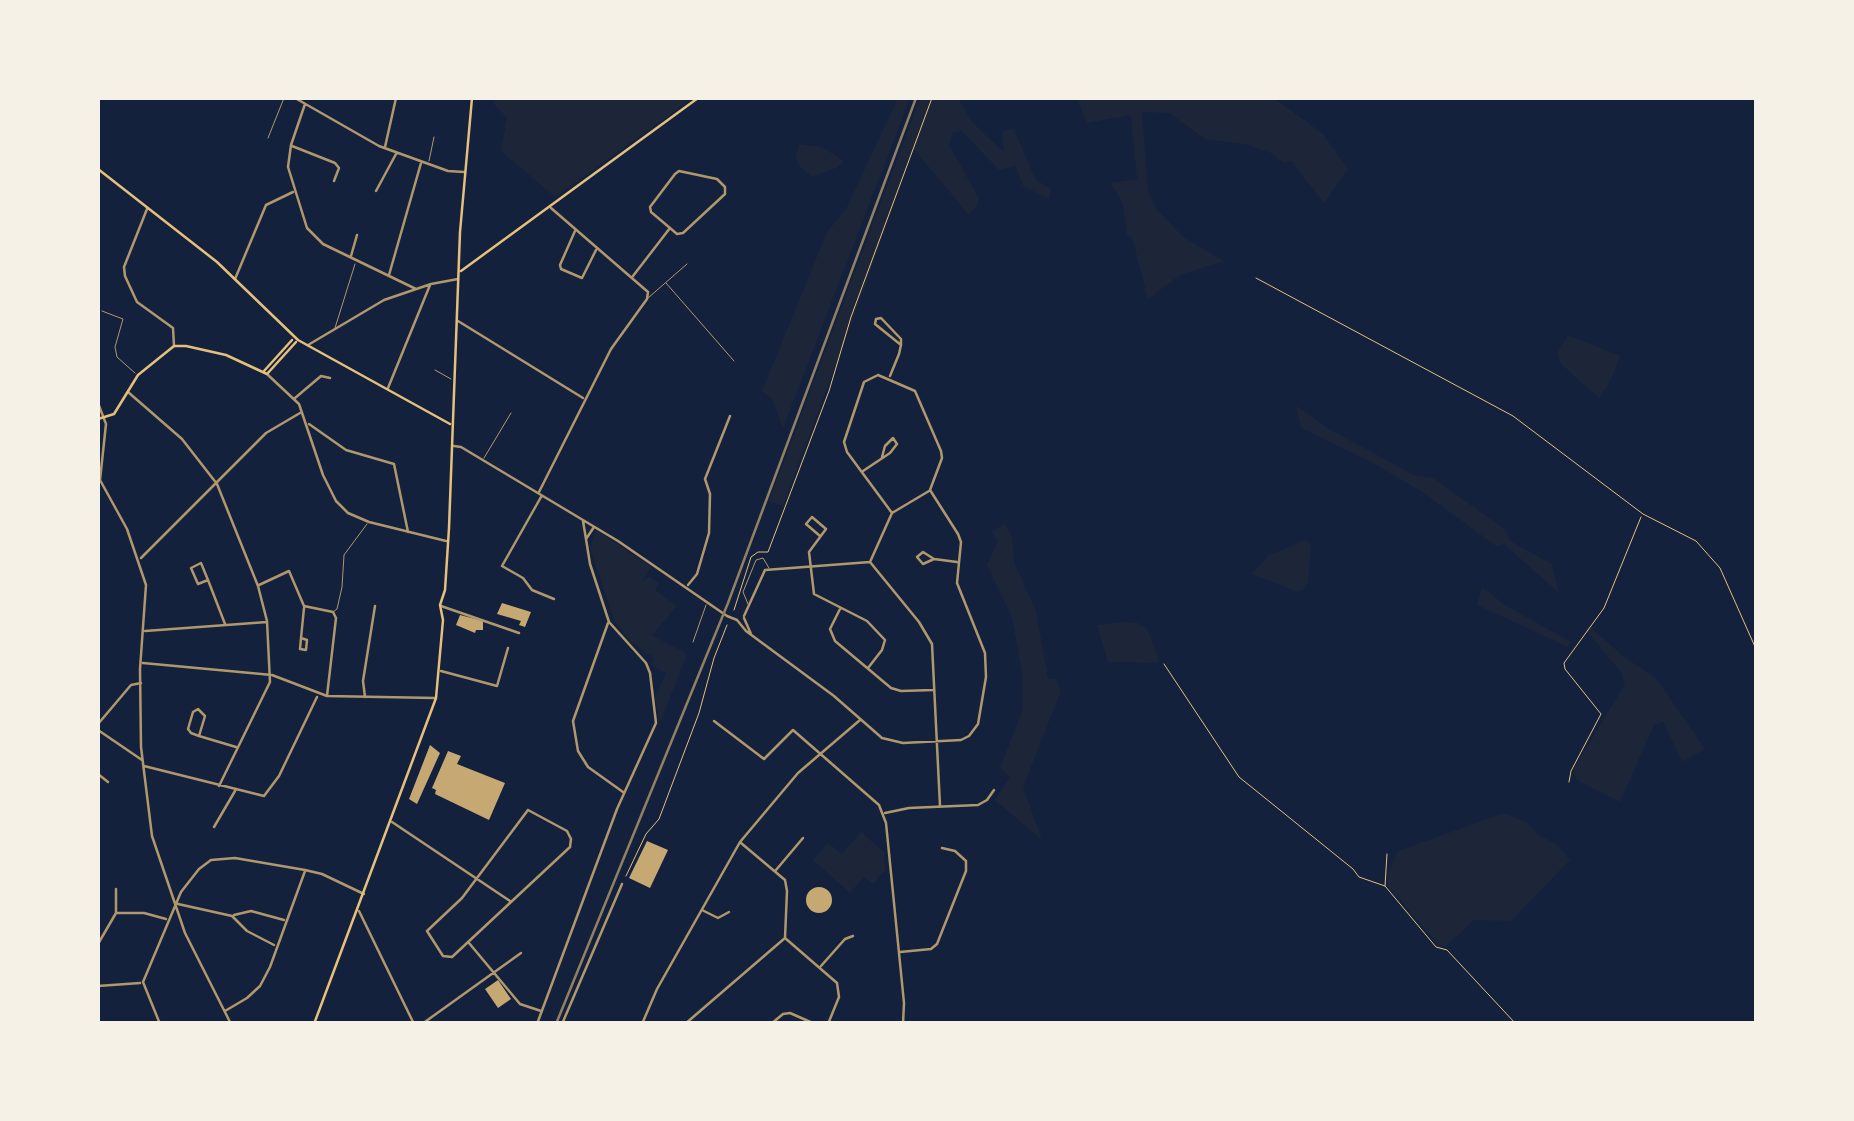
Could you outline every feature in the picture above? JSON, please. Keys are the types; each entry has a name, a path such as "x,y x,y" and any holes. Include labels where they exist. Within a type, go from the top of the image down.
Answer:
{"main road":[{"path":"314,1024 436,698 443,620 440,605 445,590 448,541 464,172 472,98"},
{"path":"458,273 698,98"},
{"path":"98,170 235,278 296,339 453,425"},
{"path":"98,419 122,406 138,376 174,346 206,350 265,373 296,339"}],"street":[{"path":"295,98 385,148 464,172"},
{"path":"385,148 396,98"},
{"path":"305,104 290,145 288,167 307,228 315,238 416,288"},
{"path":"290,145 335,163 338,168 334,180"},
{"path":"376,191 397,152"},
{"path":"388,276 422,162"},
{"path":"675,174 716,179 725,187 725,194 683,233 677,234 670,228 650,212 650,207 675,174"},
{"path":"235,278 266,204 294,192"},
{"path":"550,207 648,292 611,349 502,566 523,578 532,590 554,599"},
{"path":"147,209 126,260 125,276 138,302 173,328 174,346"},
{"path":"632,278 670,228"},
{"path":"576,229 561,270 582,278 597,248"},
{"path":"350,257 357,235"},
{"path":"307,346 402,294 458,280"},
{"path":"402,294 404,283"},
{"path":"388,388 431,284"},
{"path":"890,378 901,345 898,334 880,318 876,319 875,324 901,345"},
{"path":"456,320 585,398"},
{"path":"265,373 295,398 308,424 324,476 336,501 348,513 369,522 448,541"},
{"path":"870,562 892,514 930,490 942,458 915,391 878,375 864,382 844,434 847,452 892,514"},
{"path":"295,398 321,376 330,378"},
{"path":"128,392 182,438 218,484 258,586 267,622 272,675 219,786"},
{"path":"98,403 104,419 100,480 140,560 146,596 140,663 142,763 157,858 185,932 231,1024"},
{"path":"140,560 266,433 303,412"},
{"path":"687,586 697,574 705,553 710,517 710,494 705,479 730,416"},
{"path":"308,424 346,450 394,464 408,532"},
{"path":"452,446 461,447 595,526 687,586 737,620 882,738 903,743 961,740 974,731 986,677 985,653 957,582 961,542 930,490"},
{"path":"862,472 882,457"},
{"path":"537,1024 623,793 656,720 646,663 609,622 590,564 582,520"},
{"path":"586,539 595,526"},
{"path":"820,536 810,548 814,594 866,621 883,635 884,645 868,668"},
{"path":"934,559 958,562"},
{"path":"737,620 744,616 761,575 769,568 870,562"},
{"path":"870,562 927,632 934,656 940,806"},
{"path":"258,586 290,572 304,606 302,638"},
{"path":"208,580 226,625"},
{"path":"440,605 519,632"},
{"path":"304,606 334,612 327,696"},
{"path":"365,698 363,681 375,606"},
{"path":"840,608 831,635 891,688 935,690"},
{"path":"98,612 98,620"},
{"path":"744,616 752,635"},
{"path":"144,631 267,622"},
{"path":"609,622 573,713 574,737 588,767 623,793"},
{"path":"439,671 497,686 508,648"},
{"path":"140,663 272,675 318,695 436,698"},
{"path":"141,682 131,685 98,727 142,763 260,797 279,776 318,695"},
{"path":"199,736 206,716 198,709 193,712 188,729 199,736 237,748"},
{"path":"642,1024 651,1000 740,842 798,773 860,720"},
{"path":"714,721 764,759 792,730 884,814 903,1024"},
{"path":"98,774 108,782"},
{"path":"214,826 236,790"},
{"path":"884,814 910,808 978,805 994,790"},
{"path":"528,810 567,830 572,839 570,847 447,958 427,932 478,876 528,810"},
{"path":"391,821 478,876 511,902"},
{"path":"776,871 804,838"},
{"path":"687,1023 785,938 784,880 740,842"},
{"path":"898,952 930,949 937,944 966,871 966,861 956,850 942,848"},
{"path":"160,1024 143,982 167,920 181,892 199,869 221,857 305,870 364,894"},
{"path":"225,1011 260,986 305,870"},
{"path":"562,1024 622,884"},
{"path":"98,944 116,913 116,889"},
{"path":"177,904 232,916 250,911 286,921"},
{"path":"358,909 414,1024"},
{"path":"701,909 718,918 730,912"},
{"path":"116,913 144,913 167,920"},
{"path":"232,916 247,930 276,946"},
{"path":"820,967 845,939 853,936"},
{"path":"785,938 834,978 839,990 828,1024"},
{"path":"468,942 520,1004 542,1012"},
{"path":"422,1024 521,953"},
{"path":"98,986 134,986 143,982"},
{"path":"771,1024 783,1014 790,1014 816,1024"}],"lane":[{"path":"268,138 284,98"},
{"path":"428,164 434,137"},
{"path":"335,328 356,260"},
{"path":"647,299 686,264"},
{"path":"666,283 734,361"},
{"path":"102,310 124,318 114,347 117,357 138,376"},
{"path":"435,370 454,380"},
{"path":"483,460 511,414"},
{"path":"334,612 342,587 344,555 369,522"},
{"path":"749,605 743,592 755,562 763,558 769,568"},
{"path":"693,642 708,602"}],"path":[{"path":"768,552 830,391 852,317 932,98"},
{"path":"1256,278 1513,416 1643,514 1704,547 1720,568 1756,649"},
{"path":"1569,782 1601,714 1564,663 1604,608 1643,514"},
{"path":"622,884 646,834 659,818 730,621"},
{"path":"1164,664 1240,777 1353,868 1359,877 1385,886 1436,947 1448,950 1516,1024"},
{"path":"1385,886 1387,854"}],"shaded area":[{"path":"494,98 693,98 555,197 501,151 507,118 493,103"},
{"path":"898,98 910,98 783,428 772,399 762,391 827,232 846,209"},
{"path":"920,98 958,98 972,122 1004,152 1002,131 1014,129 1035,179 1051,189 1049,199 1023,186 1016,166 999,170 962,131 953,132 949,145 979,198 976,208 968,214 913,148 783,506 769,501"},
{"path":"1077,98 1274,98 1323,134 1348,169 1324,203 1291,161 1284,163 1271,153 1245,144 1205,139 1169,113 1142,112 1148,192 1156,208 1183,237 1224,261 1180,275 1148,299 1132,237 1127,235 1123,204 1111,183 1137,179 1131,115 1087,123"},
{"path":"799,144 822,147 844,161 812,177 796,158"},
{"path":"1568,335 1620,356 1599,398 1561,364 1557,353"},
{"path":"1296,406 1329,429 1414,475 1433,478 1506,530 1510,541 1552,564 1559,593 1504,544 1496,546 1424,493 1301,428"},
{"path":"1005,523 1012,538 1014,562 1036,611 1048,679 1056,679 1061,691 1023,787 1042,840 995,800 1010,777 1000,768 1023,709 1022,674 1012,617 987,565 998,541 992,532"},
{"path":"596,530 651,567 642,581 649,577 659,583 655,590 677,606 652,635 687,654 660,723 655,697 666,673 651,665 654,658 631,642 615,622 590,548"},
{"path":"1305,540 1311,544 1308,582 1303,590 1298,592 1252,574 1268,556"},
{"path":"1482,587 1505,605 1571,642 1568,647 1477,605"},
{"path":"1125,622 1147,629 1157,663 1108,662 1097,625"},
{"path":"1589,626 1656,678 1705,749 1682,762 1663,722 1654,725 1620,802 1577,780 1573,770 1625,684 1621,672 1585,629"},
{"path":"1504,813 1528,823 1537,834 1559,846 1570,860 1511,921 1474,920 1445,947 1439,945 1388,886 1387,874 1398,851"},
{"path":"861,832 884,852 885,870 873,884 864,877 850,893 813,860 828,843 842,854"}],"building":[{"path":"502,603 531,612 525,627 519,625 521,621 497,614"},
{"path":"460,615 483,621 483,630 475,633 456,625"},
{"path":"430,745 440,753 417,804 409,799"},
{"path":"448,751 461,756 457,764 505,783 489,820 435,794 432,788"},
{"path":"647,841 668,850 650,888 629,878"},
{"path":"819,887 828,891 832,900 828,909 819,913 810,909 806,900 810,891"},
{"path":"498,980 511,999 498,1008 485,989"}],"railway":[{"path":"556,1024 728,603 916,98"}]}
